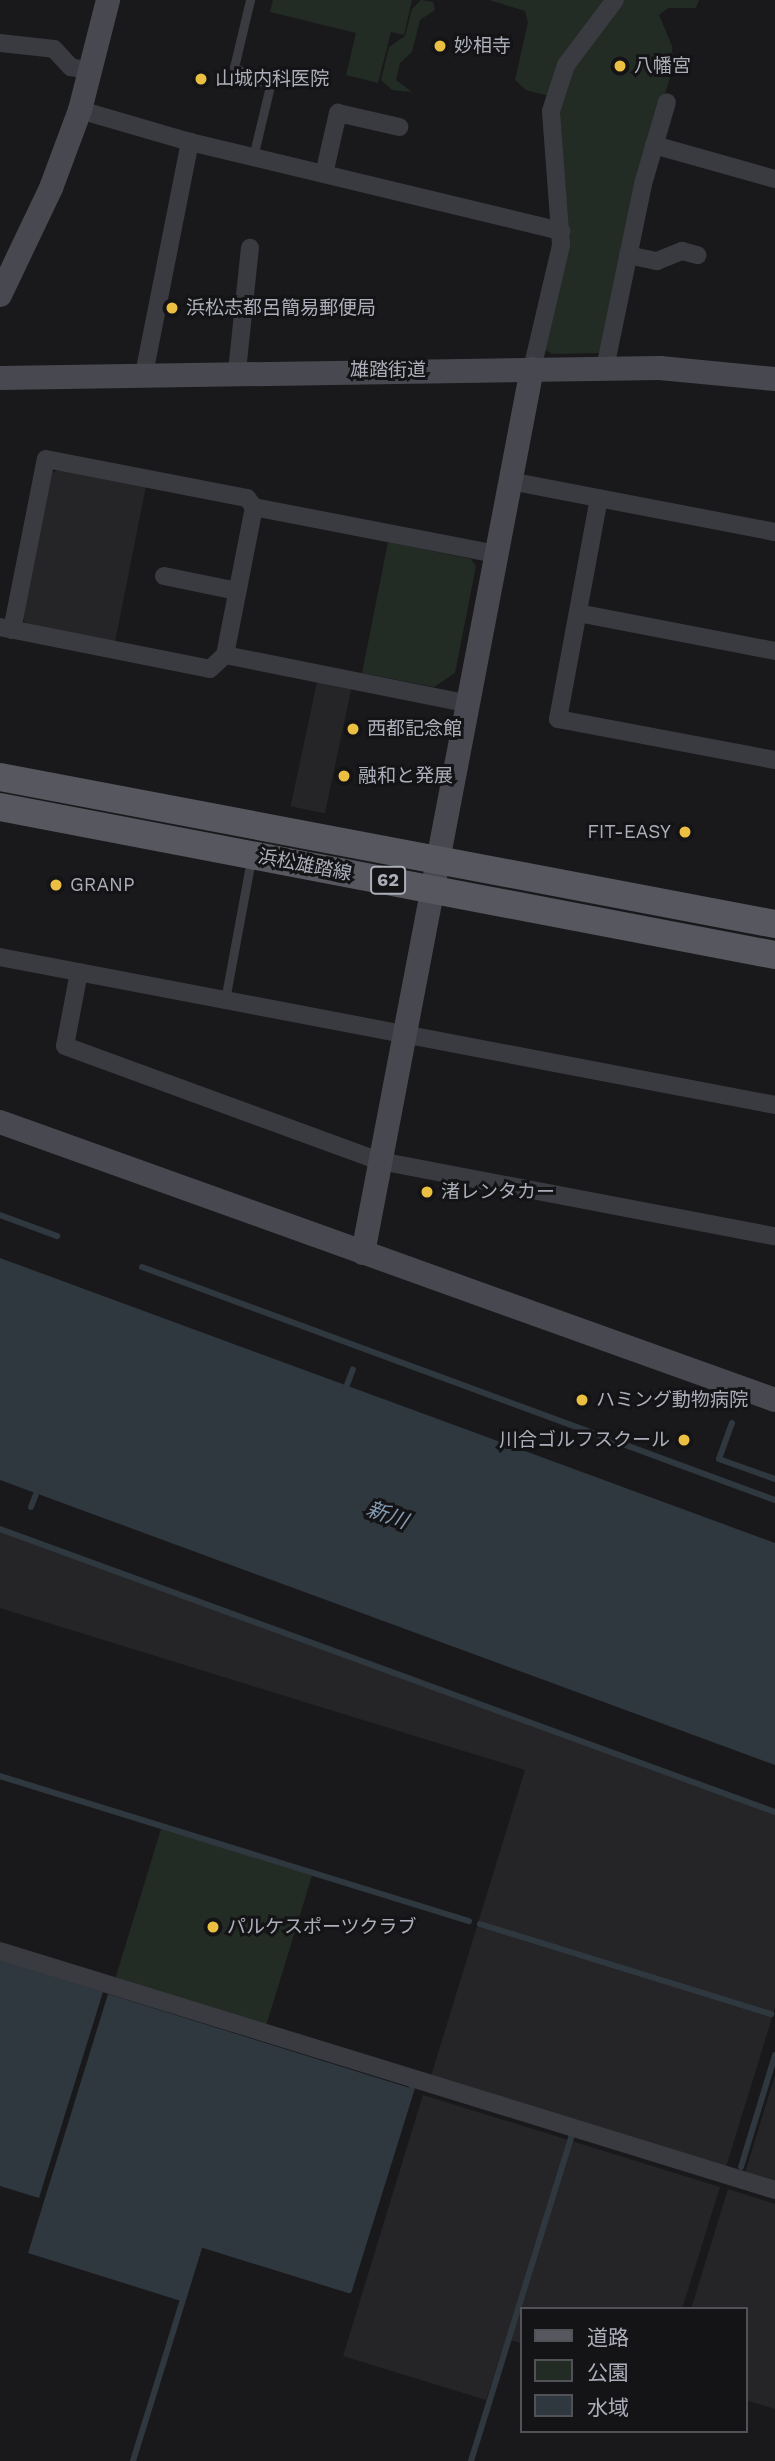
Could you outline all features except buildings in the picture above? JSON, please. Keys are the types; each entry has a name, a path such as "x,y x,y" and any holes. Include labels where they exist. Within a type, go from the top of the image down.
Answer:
{"main road":[{"name":"浜松雄踏線","path":"0,776 775,924"},
{"name":"浜松雄踏線","path":"0,807 775,955"}],"street":[{"path":"1,292 51,188 80,110 108,0"},
{"path":"363,1253 435,859 532,369 558,259 561,231 551,110 566,65 615,0"},
{"path":"0,43 54,48 71,66 90,71"},
{"path":"605,368 628,255 667,102"},
{"path":"80,110 190,142 561,231"},
{"path":"324,174 338,113 399,127"},
{"path":"144,374 190,142"},
{"path":"654,145 775,179"},
{"path":"237,371 250,248"},
{"path":"628,255 657,261 682,251 697,255"},
{"name":"雄踏街道","path":"0,378 237,371 605,368 695,369 775,379"},
{"path":"254,507 225,655 210,669 6,628 46,459 247,498 254,507 495,554"},
{"path":"510,481 775,532"},
{"path":"599,498 558,719 775,760"},
{"path":"164,576 237,591"},
{"path":"578,613 775,651"},
{"path":"225,655 466,703"},
{"path":"0,957 775,1105"},
{"path":"79,972 65,1046 380,1161 775,1236"},
{"path":"0,1122 775,1400"},
{"path":"0,1951 775,2190"}],"lane":[{"path":"250,0 234,67 270,86 253,157"},
{"path":"225,1000 253,855"}],"shaded area":[{"path":"60,469 146,486 115,642 27,625 23,619 52,473"},
{"path":"317,682 351,689 325,814 291,806"},
{"path":"0,1530 775,1814 775,2008 726,2167 431,2076 525,1770 0,1608"},
{"path":"775,2075 775,2182 745,2173"},
{"path":"423,2095 720,2187 683,2307 520,2307 520,2343 506,2339 486,2400 343,2356"},
{"path":"728,2189 775,2204 775,2409 747,2401 747,2307 692,2307"}],"green space":[{"path":"273,0 412,0 404,35 391,32 378,83 346,75 356,33 270,12"},
{"path":"421,0 433,2 435,10 420,20 412,52 400,63 396,80 412,92 392,90 381,80 389,47 405,36 412,9"},
{"path":"489,0 699,0 696,8 668,8 659,15 672,46 673,67 639,183 603,349 599,353 552,354 543,348 563,259 549,96 526,90 515,80 528,22 525,11"},
{"path":"388,542 471,559 476,566 455,673 434,687 362,673"},
{"name":"パルケスポーツクラブ","path":"161,1829 312,1875 266,2024 115,1978"}],"water":[{"name":"新川","path":"0,1258 775,1543 775,1765 0,1480"},
{"path":"0,1960 103,1992 39,2198 0,2186"},
{"path":"108,1994 410,2088 349,2288 199,2242 181,2301 28,2253"}],"waterway":[{"path":"0,1215 57,1236"},
{"path":"142,1267 775,1500"},
{"path":"345,1390 353,1369"},
{"path":"732,1423 719,1459 775,1479"},
{"path":"31,1507 39,1486"},
{"path":"0,1529 775,1812"},
{"path":"0,1776 469,1921"},
{"path":"480,1924 771,2014"},
{"path":"741,2167 775,2055"},
{"path":"133,2461 200,2244 349,2290 413,2085"},
{"path":"471,2461 572,2135"}],"place":[{"name":"妙相寺","path":"440,46"},
{"name":"八幡宮","path":"620,66"},
{"name":"山城内科医院","path":"201,79"},
{"name":"浜松志都呂簡易郵便局","path":"172,308"},
{"name":"西都記念館","path":"353,729"},
{"name":"融和と発展","path":"344,776"},
{"name":"FIT-EASY","path":"685,832"},
{"name":"GRANP","path":"56,885"},
{"name":"渚レンタカー","path":"427,1192"},
{"name":"ハミング動物病院","path":"582,1400"},
{"name":"川合ゴルフスクール","path":"684,1440"},
{"name":"パルケスポーツクラブ","path":"213,1927"}]}
